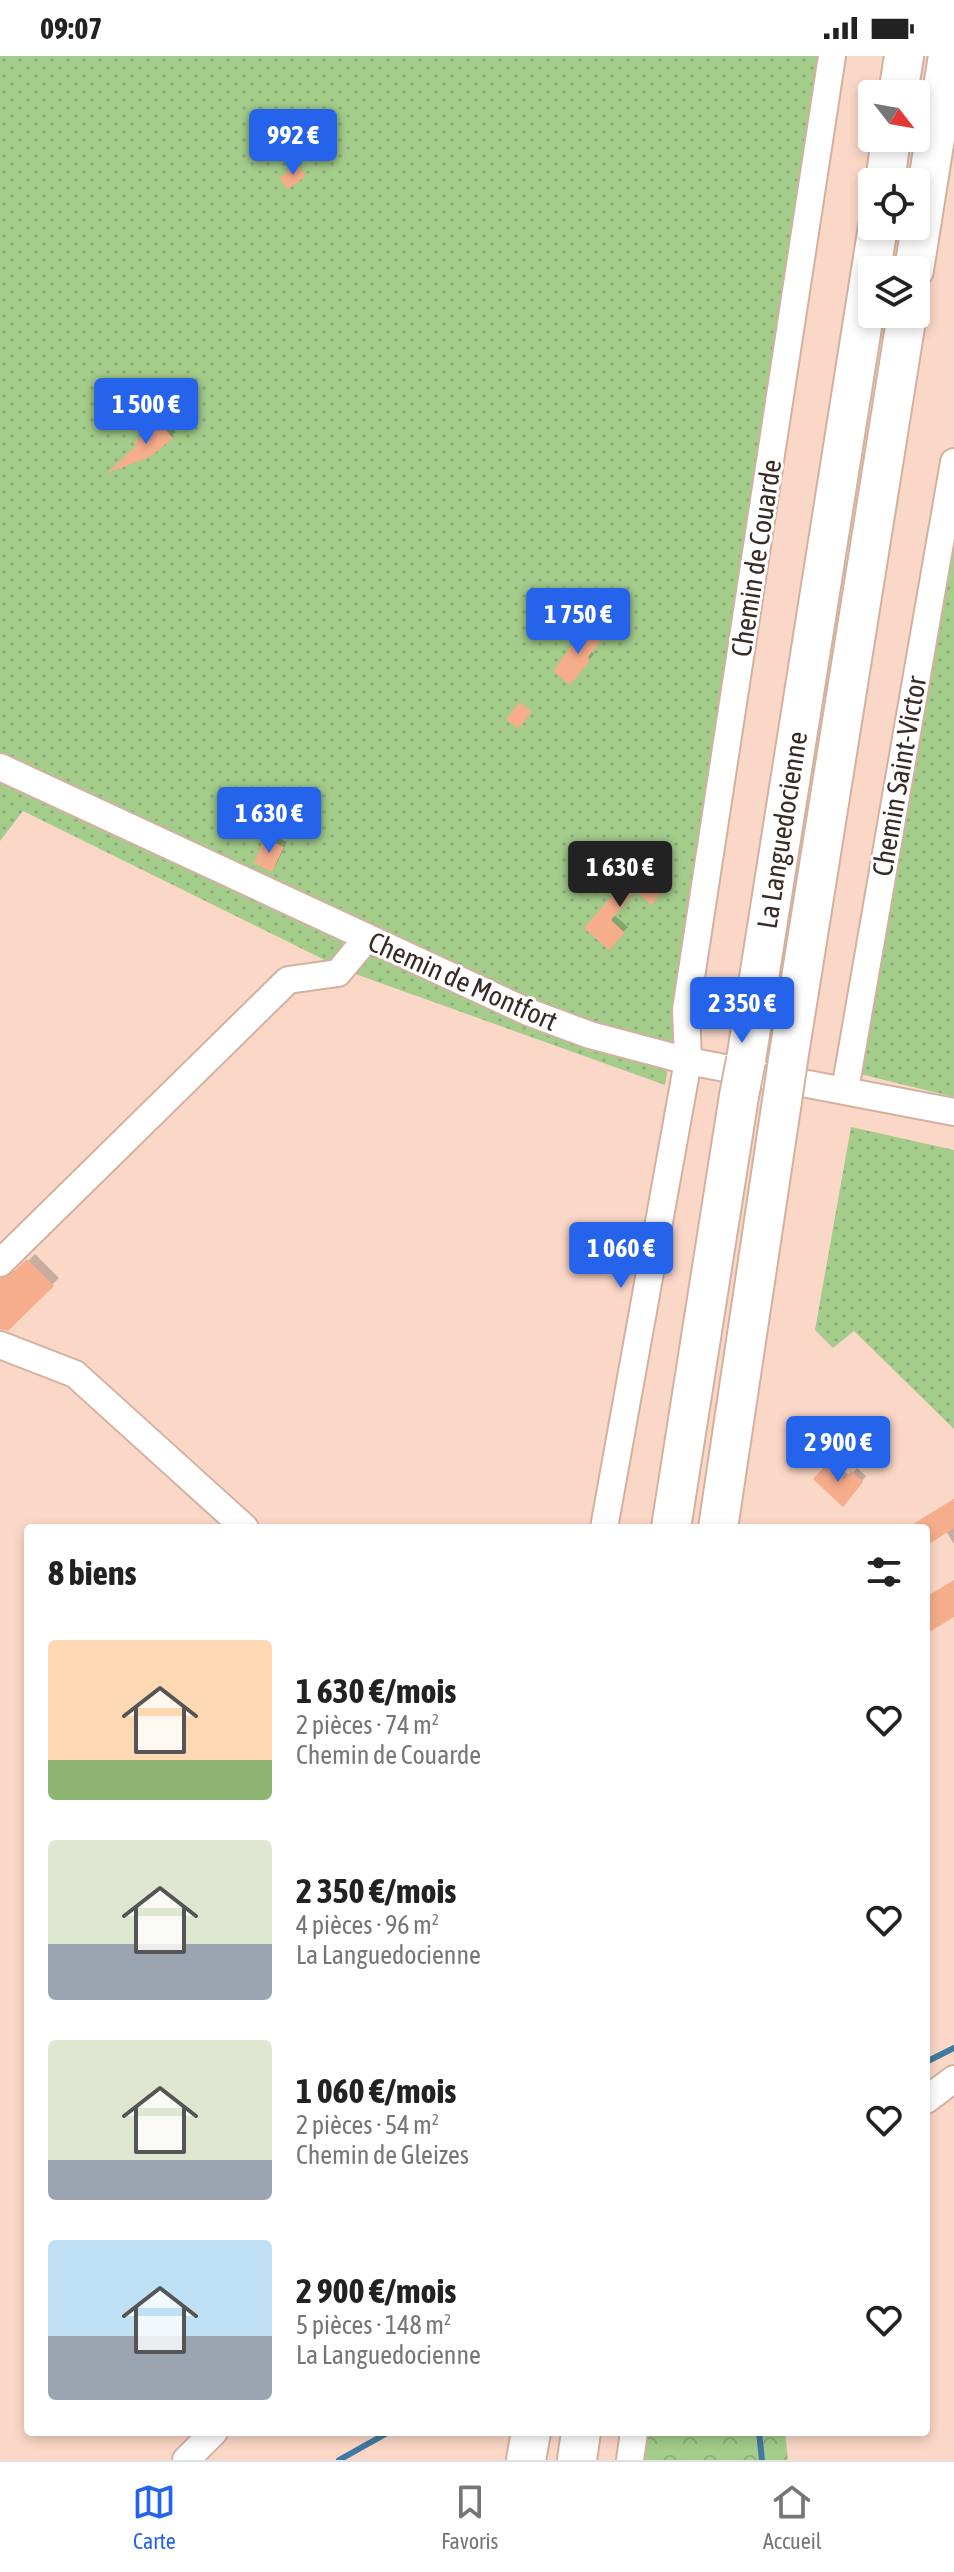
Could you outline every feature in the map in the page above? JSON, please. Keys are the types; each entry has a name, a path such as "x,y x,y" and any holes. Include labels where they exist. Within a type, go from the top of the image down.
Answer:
{"highway":[{"path":"900,80 904,56"},
{"path":"916,256 948,56"},
{"name":"La Languedocienne","path":"672,1524 876,240"},
{"name":"La Languedocienne","path":"719,1524 788,1060 905,328"},
{"path":"526,2460 530,2436"},
{"path":"577,2460 580,2436"}],"street":[{"name":"Chemin de Couarde","path":"605,1524 688,1061 686,1010 832,56"},
{"name":"Chemin Saint-Victor","path":"845,1090 954,462"},
{"name":"Chemin de Montfort","path":"0,767 528,1012 590,1035 688,1061 954,1112"},
{"path":"0,1263 288,980 338,973 367,938"},
{"path":"0,1345 75,1374 241,1524"},
{"path":"930,2097 954,2079"},
{"path":"186,2460 210,2436"},
{"path":"630,2460 633,2436"}],"green space":[{"path":"0,56 838,56 665,1085 347,971 23,811 0,841"},
{"path":"954,484 954,1097 860,1074"},
{"path":"851,1127 954,1150 954,1429 854,1331 833,1348 815,1330"},
{"path":"646,2436 785,2436 788,2460 642,2460"}],"building":[{"path":"314,135 325,148 311,159 300,145"},
{"path":"297,164 306,176 288,189 279,178"},
{"path":"158,421 173,438 150,457 107,473 137,445 134,442"},
{"path":"586,626 602,639 570,685 553,671"},
{"path":"520,702 532,712 518,729 506,719"},
{"path":"265,838 284,847 272,872 254,863"},
{"path":"636,869 661,893 651,905 636,891 611,920 625,933 609,950 584,928"},
{"path":"27,1259 54,1286 8,1331 0,1329 0,1279 11,1274"},
{"path":"827,1464 844,1479 851,1471 863,1482 843,1507 813,1479"},
{"path":"954,1499 954,1528 930,1543 930,1524 913,1524"},
{"path":"954,1580 954,1617 930,1632 930,1595"}],"waterway":[{"path":"930,2060 954,2048"},
{"path":"339,2460 382,2436"},
{"path":"759,2436 762,2460"}]}
